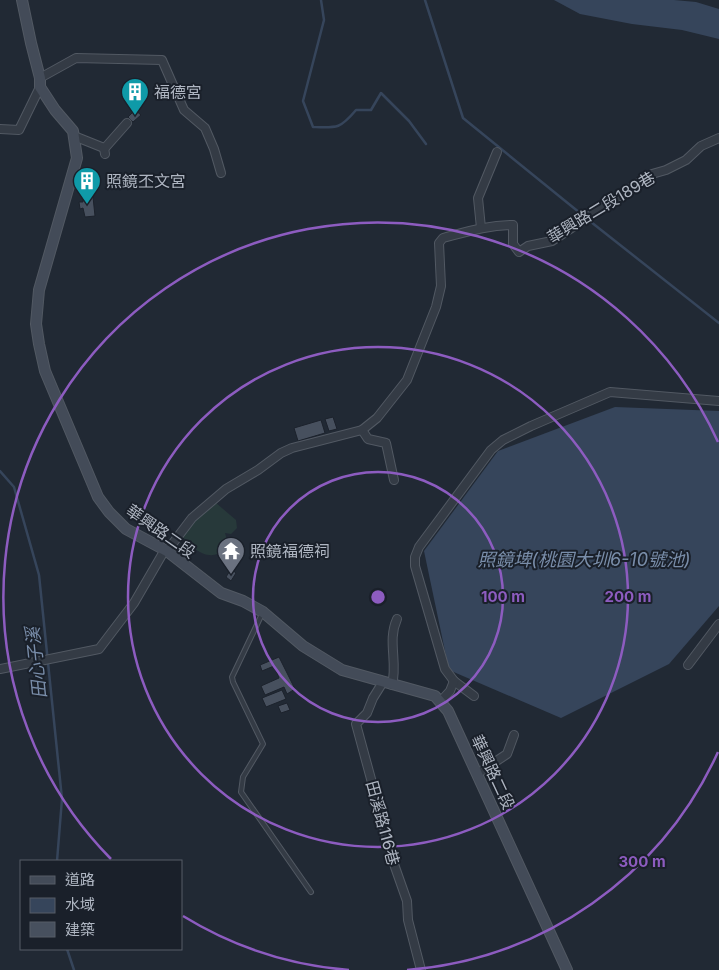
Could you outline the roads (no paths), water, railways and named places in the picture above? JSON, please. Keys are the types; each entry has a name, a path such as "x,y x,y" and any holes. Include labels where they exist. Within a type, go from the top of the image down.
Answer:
{"street":[{"name":"華興路二段","path":"22,0 40,82 55,110 73,131 77,158 39,290 36,324 45,371 98,497 109,512 126,529 167,551 221,593 263,612 303,646 342,670 435,696 448,711 567,970"},
{"path":"0,129 19,130 40,82 76,58 162,60 184,110 205,128 221,173"},
{"path":"74,136 104,148 104,152 127,123"},
{"name":"華興路二段189巷","path":"0,669 99,649 134,603 163,553 167,551 192,518 219,494 281,453 304,444 362,430 377,418 407,380 436,307 441,286 439,243 443,238 497,225 513,225 513,244 519,252 528,246 552,241 652,174 666,170 686,160 701,146 719,138"},
{"path":"481,228 478,198 497,152"},
{"path":"474,696 454,681 445,669 415,566 415,557 419,547 491,450 503,440 531,426 610,392 719,401"},
{"path":"362,430 368,439 386,443 394,480"},
{"path":"388,683 395,673 392,642 397,619"},
{"path":"688,665 719,624"},
{"path":"440,702 450,691 454,681"},
{"name":"田溪路116巷","path":"388,683 373,698 367,712 356,724 395,867 407,901 408,920 421,970"},
{"path":"477,774 508,754 514,735"}],"lane":[{"path":"263,612 232,676 233,682 263,744 243,777 241,792 311,892"}],"water":[{"path":"554,0 674,0 696,2 719,9 719,39 682,30 632,24 580,14"},
{"name":"照鏡埤(桃園大圳6-10號池)","path":"615,407 719,411 719,606 669,664 561,718 449,670 424,551 498,451"}],"waterway":[{"path":"321,0 324,20 303,101 313,127 338,126 346,121 356,110 371,110 381,93 409,121 426,144"},
{"path":"425,0 463,118 580,213"},
{"path":"591,222 719,323"},
{"name":"田心子溪","path":"0,471 14,487 39,575 62,799 57,860"},
{"name":"田心子溪","path":"67,950 74,970"}],"place":[{"name":"福德宮","path":"135,116"},
{"name":"照鏡丕文宮","path":"87,205"},
{"name":"照鏡福德祠","path":"231,575"}]}
